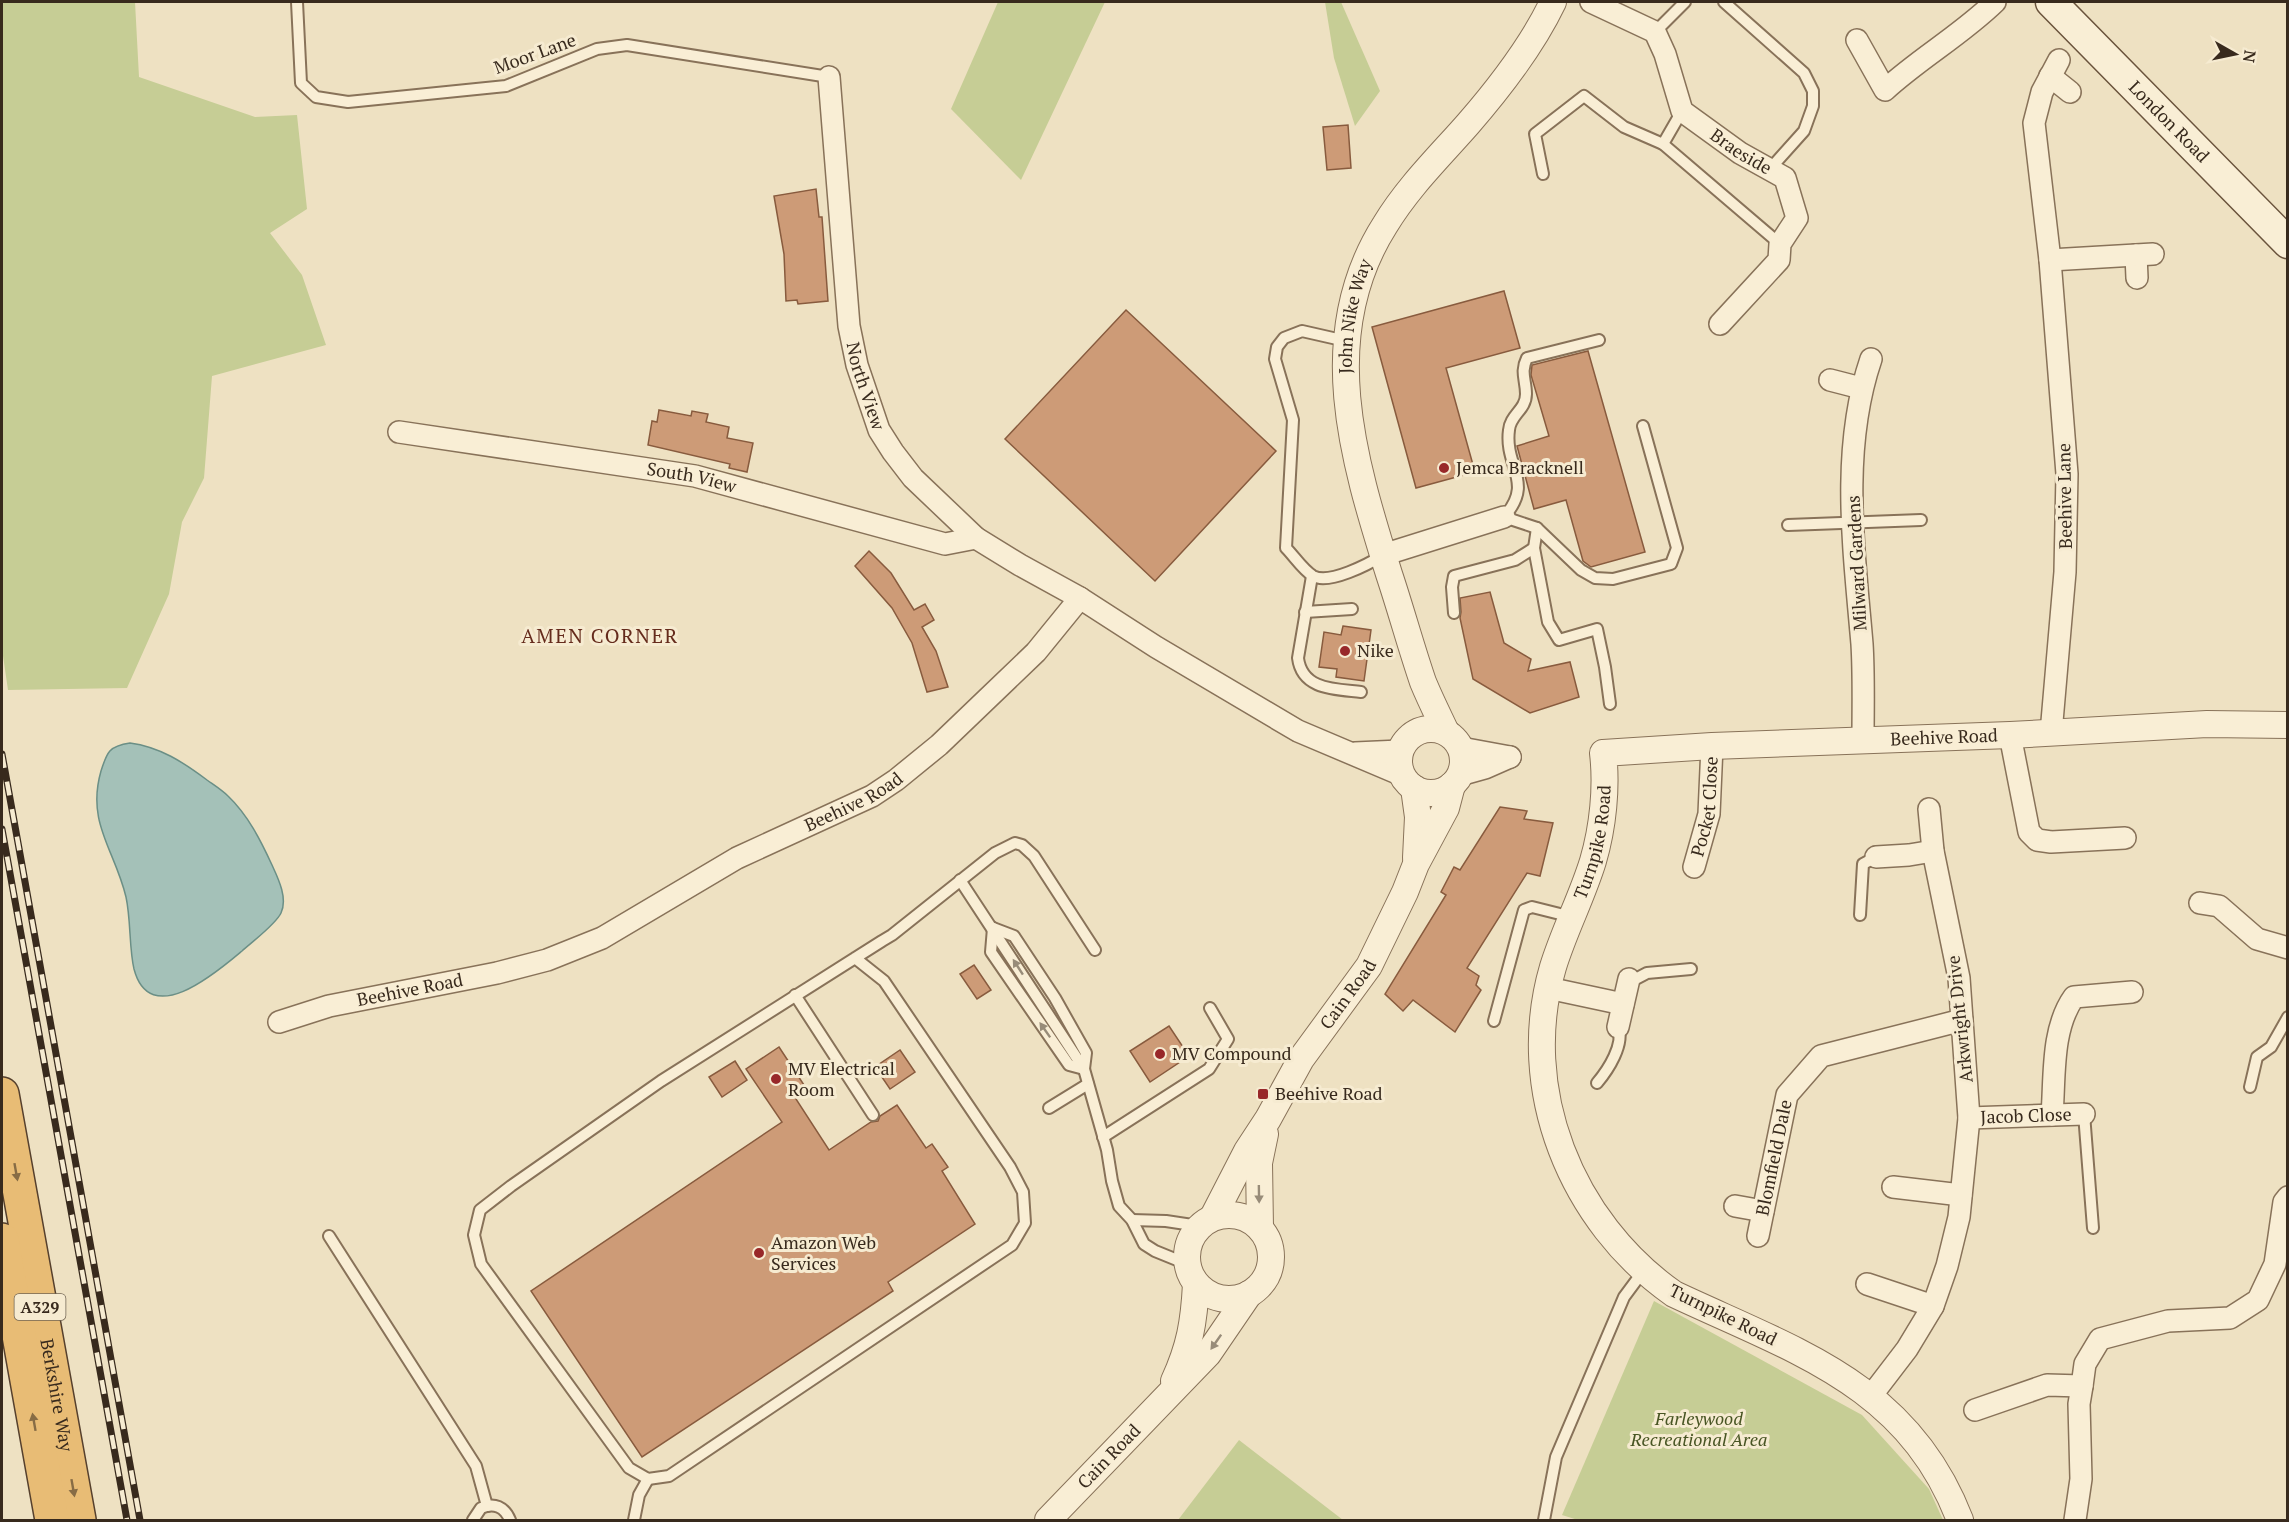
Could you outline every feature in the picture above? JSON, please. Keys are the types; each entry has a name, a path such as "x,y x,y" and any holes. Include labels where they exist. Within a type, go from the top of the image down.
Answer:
{"highway":[{"name":"Berkshire Way","path":"2,1094 79,1521"},
{"name":"Berkshire Way","path":"2,1239 52,1521"}],"main road":[{"name":"London Road","path":"2051,2 2283,230"}],"street":[{"name":"John Nike Way","path":"1453,740 1424,683 1383,555 1358,464 1346,394 1346,341 1351,306 1363,269 1383,226 1414,183 1501,84 1520,58 1553,2"},
{"path":"1591,2 1655,32 1665,54 1682,111"},
{"path":"1857,40 1885,90 1906,71 1969,27 1995,2"},
{"name":"Beehive Lane","path":"2051,733 2065,572 2067,474 2050,260 2034,123 2042,92 2055,68 2070,92"},
{"name":"North View","path":"829,77 849,326 857,365 879,430 913,478 976,538 1080,598"},
{"name":"Braeside","path":"1682,111 1740,153 1785,178 1797,218 1780,244 1779,260 1720,324"},
{"path":"2050,260 2145,254 2137,278"},
{"name":"Milward Gardens","path":"1863,740 1862,647 1852,476 1854,434 1861,388 1871,359"},
{"path":"1830,380 1861,388"},
{"name":"South View","path":"399,432 695,476 945,544 976,538"},
{"path":"1383,555 1504,517"},
{"path":"1080,598 1156,647 1298,731 1352,753 1407,762"},
{"name":"Beehive Road","path":"279,1022 329,1006 497,973 547,960 602,938 737,858 872,796 896,780 939,745 996,692 1036,652 1080,598"},
{"name":"John Nike Way","path":"1407,762 1424,683"},
{"name":"Beehive Road","path":"1603,753 2207,724 2288,725"},
{"path":"1429,728 1453,740 1510,757 1456,780 1444,791 1434,793 1424,792 1407,762 1429,728"},
{"path":"2010,735 2029,832 2037,840 2050,842 2125,838"},
{"path":"1453,740 1464,757 1456,780"},
{"name":"Pocket Close","path":"1694,867 1709,814 1712,746"},
{"name":"Turnpike Road","path":"1603,753 1605,768 1599,830 1593,860 1548,988 1542,1037 1543,1075 1550,1113 1564,1159 1590,1209 1644,1269 1674,1294 1836,1371 1871,1396 1910,1433 1926,1454 1950,1495 1960,1521"},
{"name":"Cain Road","path":"1407,762 1418,817 1416,864"},
{"name":"Cain Road","path":"1206,1221 1268,1119 1301,1059 1369,966 1406,892 1416,864 1446,808 1456,780"},
{"name":"Arkwright Drive","path":"1871,1396 1907,1349 1933,1306 1947,1266 1959,1217 1969,1118 1959,978 1933,851 1929,809"},
{"path":"1876,857 1933,851"},
{"path":"2200,903 2219,906 2258,939 2288,948"},
{"path":"1548,988 1626,989 1618,1027"},
{"path":"2052,1115 2056,1052 2065,1009 2074,997 2132,992"},
{"name":"Blomfield Dale","path":"1758,1236 1787,1095 1821,1056 1962,1020"},
{"name":"Jacob Close","path":"1969,1118 2084,1114"},
{"name":"Cain Road","path":"1260,1228 1259,1163 1268,1119"},
{"path":"1893,1187 1961,1195"},
{"path":"2075,1521 2081,1479 2079,1404 2085,1364 2100,1339 2168,1321 2230,1318 2258,1300 2275,1264 2283,1202 2288,1197"},
{"path":"1735,1206 1763,1211"},
{"path":"1228,1214 1239,1216 1260,1228 1266,1237 1271,1258 1265,1279 1249,1294 1238,1298 1215,1297 1192,1274 1187,1251 1191,1237 1206,1221 1228,1214"},
{"name":"Cain Road","path":"1169,1392 1188,1349 1195,1307 1192,1274"},
{"path":"1867,1284 1933,1306"},
{"name":"Cain Road","path":"1048,1521 1169,1392 1208,1354 1249,1294"},
{"path":"1975,1410 1995,1405 2039,1387 2082,1386"}],"lane":[{"name":"Moor Lane","path":"297,2 301,83 316,97 348,102 506,86 597,49 627,45 829,77"},
{"path":"1655,32 1685,2"},
{"path":"1724,2 1804,73 1813,91 1814,106 1804,131 1770,170"},
{"path":"1543,174 1534,134 1584,96 1624,127 1663,144 1780,244"},
{"path":"1663,144 1682,111"},
{"path":"1346,341 1302,331 1284,338 1277,347 1275,359 1293,420 1286,548 1312,576 1322,578 1336,576 1368,565 1383,555"},
{"path":"1599,340 1527,358 1522,374 1526,393 1525,401 1520,411 1512,419 1508,439 1518,482 1518,496 1515,504 1504,517 1537,528 1581,570 1595,578 1612,579 1671,564 1677,548 1643,426"},
{"path":"1788,525 1921,520"},
{"path":"1537,528 1534,548 1548,622 1559,640 1597,629 1610,704"},
{"path":"1454,613 1452,587 1454,576 1515,560 1534,548"},
{"path":"1312,576 1298,657 1299,668 1307,678 1317,684 1361,692"},
{"path":"1305,612 1352,609"},
{"path":"855,958 884,981 1010,1167 1023,1192 1025,1223 1012,1245 669,1476 648,1479 629,1468 481,1264 474,1235 480,1210 661,1081 795,995 892,935 995,853 1015,843 1022,845 1034,856 1095,950"},
{"path":"1860,915 1863,864 1876,857"},
{"path":"960,880 993,928 1014,936 1055,998 1086,1053 1084,1069 1119,1206 1132,1220 1144,1244 1192,1274"},
{"path":"1494,1021 1524,910 1532,907 1572,917"},
{"path":"993,928 991,952 1069,1065 1084,1069"},
{"path":"1626,989 1647,973 1691,969"},
{"path":"795,995 873,1115"},
{"path":"1103,1137 1209,1069 1228,1039 1210,1008"},
{"path":"2250,1087 2257,1057 2271,1047 2288,1017"},
{"path":"1597,1083 1612,1064 1620,1032 1618,1027"},
{"path":"1049,1108 1089,1084"},
{"path":"2084,1114 2092,1228"},
{"path":"1132,1220 1206,1221"},
{"path":"329,1236 476,1466 487,1506"},
{"path":"1544,1521 1556,1457 1624,1297 1644,1269"},
{"path":"634,1521 639,1495 648,1479"},
{"path":"473,1521 476,1513 487,1506 500,1507 510,1521"}],"green space":[{"path":"2,2 135,2 139,77 255,117 297,115 307,209 270,233 302,275 326,345 212,376 204,478 182,522 169,594 127,688 8,690 2,649"},
{"path":"998,2 1105,2 1021,180 951,109"},
{"path":"1325,2 1341,2 1380,91 1355,126 1334,58"},
{"name":"Farleywood Recreational Area","path":"1654,1301 1862,1415 1929,1489 1943,1520 1578,1520 1562,1515"},
{"path":"1239,1440 1343,1520 1178,1520"}],"water":[{"path":"130,743 171,756 228,796 242,811 259,838 277,876 283,895 281,913 263,933 201,982 185,991 169,996 154,995 142,987 134,969 126,897 99,821 97,789 107,755 113,748"}],"building":[{"path":"1348,125 1351,168 1327,170 1323,127"},
{"path":"816,189 819,217 822,217 828,301 798,304 797,300 786,301 784,254 774,196"},
{"path":"1504,291 1520,348 1446,368 1475,472 1416,488 1372,327"},
{"path":"1126,310 1276,451 1155,581 1005,439"},
{"path":"1588,351 1645,552 1591,567 1583,561 1566,500 1534,509 1517,446 1549,436 1531,375 1532,365"},
{"path":"659,410 691,416 692,411 708,414 706,422 729,427 727,438 753,443 747,472 729,468 730,464 648,445 652,421 657,422"},
{"path":"869,551 891,573 914,610 925,604 934,620 922,627 936,651 948,687 927,692 912,643 892,608 855,566"},
{"path":"1490,592 1504,643 1531,659 1528,671 1570,662 1579,697 1530,713 1473,679 1460,618 1460,598"},
{"name":"Nike","path":"1343,626 1371,630 1364,681 1336,677 1337,669 1319,667 1324,632 1341,635"},
{"path":"1500,807 1527,811 1524,819 1553,823 1540,876 1527,873 1467,968 1479,976 1476,985 1481,990 1455,1032 1413,1000 1403,1011 1385,994 1446,895 1441,892 1454,867 1460,870"},
{"path":"974,965 991,990 977,999 960,974"},
{"name":"MV Compound","path":"1169,1026 1189,1056 1150,1082 1130,1051"},
{"name":"Amazon Web Services","path":"779,1047 806,1088 794,1096 829,1150 871,1122 878,1121 880,1116 897,1105 926,1148 932,1144 948,1167 942,1171 975,1224 888,1282 893,1291 642,1457 531,1291 782,1122 746,1069"},
{"path":"900,1050 915,1072 890,1089 875,1067"},
{"path":"735,1061 747,1080 722,1097 709,1077"}],"railway":[{"path":"2,754 140,1520"},
{"path":"2,829 127,1520"}],"place":[{"name":"Jemca Bracknell","path":"1444,468"},
{"name":"Nike","path":"1345,651"},
{"name":"MV Compound","path":"1160,1054"},
{"name":"MV Electrical Room","path":"776,1079"},
{"name":"Beehive Road","path":"1263,1094"},
{"name":"Amazon Web Services","path":"759,1253"}],"district":[{"name":"AMEN CORNER","path":"600,636"}]}
